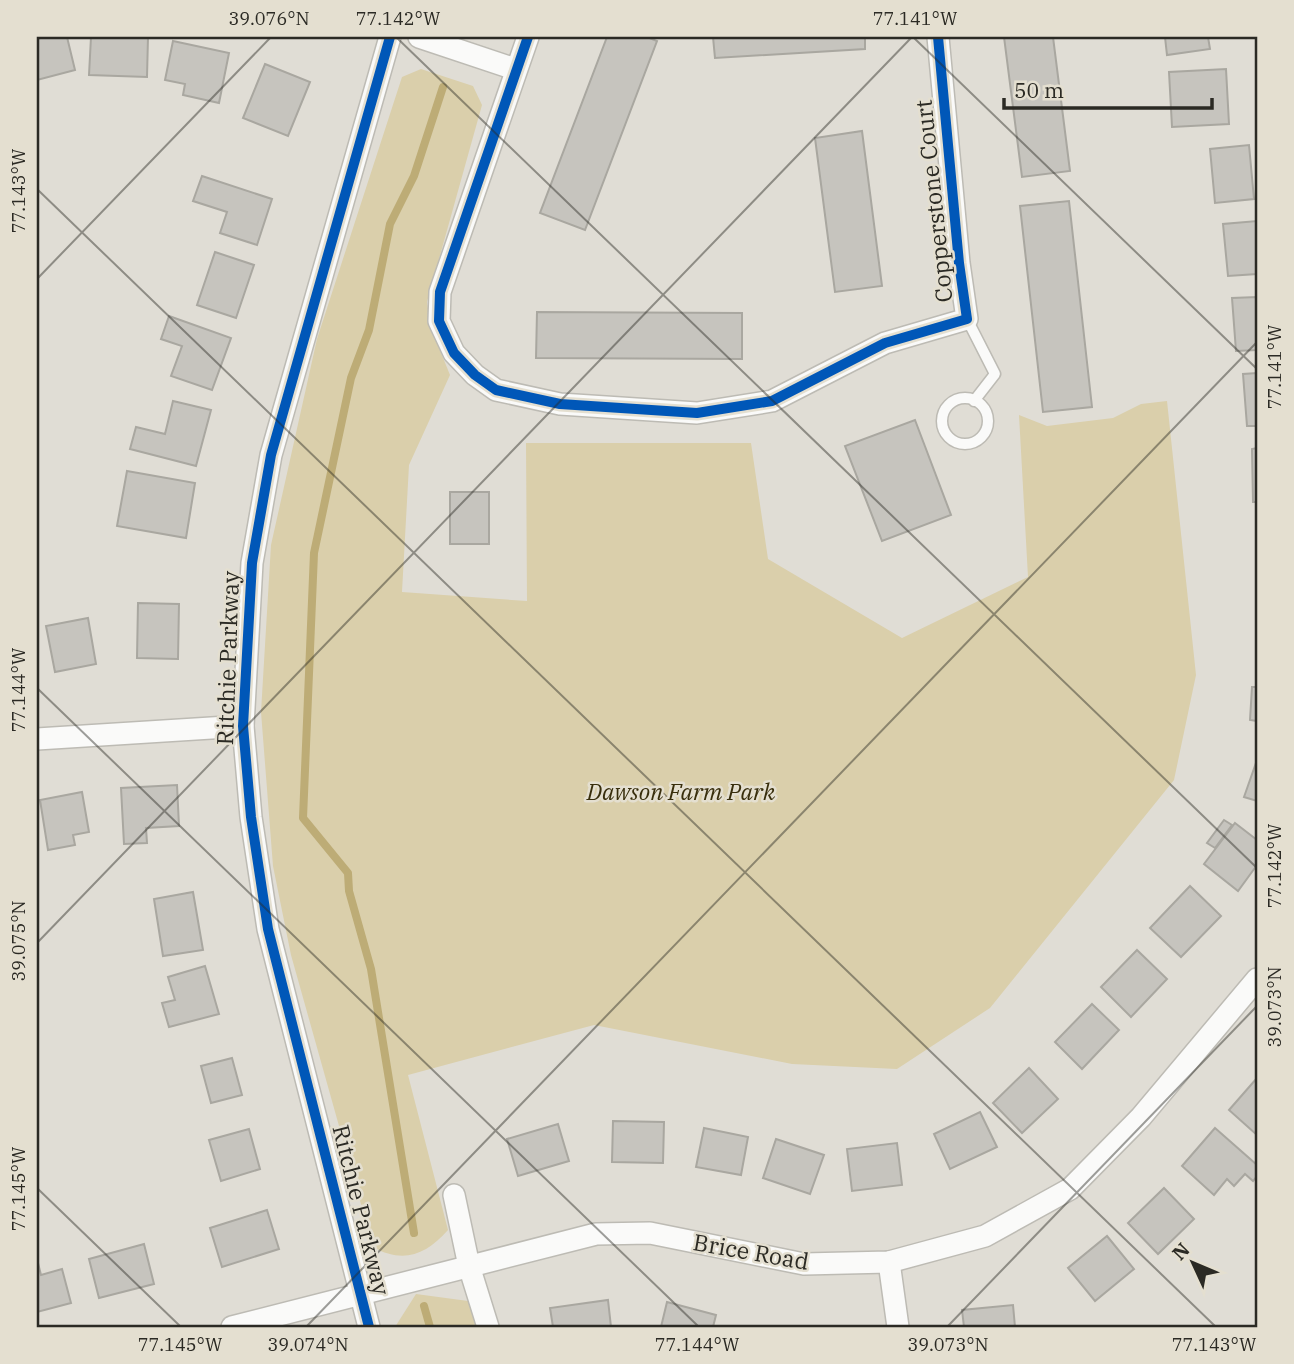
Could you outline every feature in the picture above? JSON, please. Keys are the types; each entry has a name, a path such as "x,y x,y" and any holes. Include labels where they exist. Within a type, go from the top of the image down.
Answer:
{"street":[{"name":"Ritchie Parkway","path":"369,1327 268,929 251,817 243,726 252,563 271,455 390,37"},
{"path":"419,37 515,69"},
{"name":"Copperstone Court","path":"528,37 440,292 439,321 454,353 475,375 496,390 560,404 697,413 772,401 885,342 968,319 959,263 938,37"},
{"path":"37,739 243,726"},
{"name":"Brice Road","path":"232,1327 596,1234 650,1233 804,1264 889,1262 985,1236 1069,1189 1141,1117 1257,979"},
{"path":"454,1195 469,1266 488,1327"},
{"path":"889,1262 898,1327"}],"lane":[{"path":"968,319 995,374 974,401"},
{"path":"955,400 974,401 987,414 986,430 969,444 954,442 944,432 944,410 955,400"}],"green space":[{"name":"Dawson Farm Park","path":"421,69 473,86 482,105 427,302 431,328 450,375 409,465 402,592 527,601 526,443 751,443 768,559 902,638 1028,577 1019,415 1047,426 1113,418 1141,404 1167,401 1196,675 1174,780 990,1008 897,1069 792,1064 594,1025 408,1075 448,1230 423,1251 404,1256 373,1247 291,955 273,866 261,712 271,545 317,339 402,77"},
{"path":"416,1294 468,1301 479,1327 395,1327"}],"building":[{"path":"67,37 75,70 37,80 37,39"},
{"path":"91,37 148,37 147,77 89,75"},
{"path":"607,37 647,37 657,41 585,230 540,213"},
{"path":"713,37 865,37 865,49 715,58"},
{"path":"1004,37 1053,37 1070,171 1022,177"},
{"path":"1165,37 1208,37 1210,49 1167,55"},
{"path":"173,41 229,53 219,103 183,95 185,84 165,80"},
{"path":"265,64 310,82 288,136 243,118"},
{"path":"1226,69 1229,124 1172,127 1169,72"},
{"path":"862,131 882,286 835,292 815,138"},
{"path":"1249,145 1254,199 1215,203 1210,149"},
{"path":"202,176 272,199 257,245 220,233 227,212 193,201"},
{"path":"1069,201 1092,407 1043,412 1020,206"},
{"path":"1257,221 1257,274 1228,276 1223,224"},
{"path":"215,252 254,265 236,318 197,305"},
{"path":"1257,297 1257,350 1236,351 1232,298"},
{"path":"537,312 742,313 742,359 536,358"},
{"path":"169,316 231,338 212,390 171,376 182,346 161,339"},
{"path":"1257,373 1257,426 1247,426 1243,374"},
{"path":"173,401 211,410 196,466 130,449 136,427 165,434"},
{"path":"915,420 951,515 882,541 845,446"},
{"path":"1257,448 1257,502 1253,502 1252,449"},
{"path":"127,471 195,483 186,538 117,526"},
{"path":"450,492 489,492 489,544 450,544"},
{"path":"138,603 179,604 178,659 137,658"},
{"path":"88,618 96,664 55,672 46,626"},
{"path":"1252,687 1257,687 1257,721 1250,720"},
{"path":"1257,760 1257,801 1244,797"},
{"path":"177,785 179,826 146,828 147,843 124,844 121,788"},
{"path":"82,792 89,832 73,835 75,845 48,850 40,800"},
{"path":"1224,820 1232,825 1215,848 1207,843"},
{"path":"1235,823 1257,840 1257,865 1238,891 1204,864"},
{"path":"1190,886 1221,916 1181,957 1150,928"},
{"path":"193,892 203,950 163,956 154,899"},
{"path":"1137,950 1167,979 1131,1017 1101,987"},
{"path":"205,966 219,1014 169,1027 162,1003 175,1000 168,977"},
{"path":"1092,1004 1119,1030 1082,1069 1055,1042"},
{"path":"232,1058 242,1095 211,1103 201,1066"},
{"path":"1029,1068 1058,1099 1022,1133 993,1103"},
{"path":"1257,1078 1257,1135 1229,1110"},
{"path":"980,1112 997,1147 950,1169 934,1134"},
{"path":"613,1121 664,1122 663,1163 612,1162"},
{"path":"558,1124 569,1161 518,1176 507,1139"},
{"path":"704,1128 748,1137 741,1175 696,1167"},
{"path":"1215,1128 1257,1165 1257,1176 1253,1181 1245,1174 1234,1186 1227,1179 1214,1195 1182,1166"},
{"path":"249,1129 260,1169 221,1181 209,1140"},
{"path":"776,1139 824,1155 810,1194 763,1178"},
{"path":"897,1143 902,1185 852,1191 847,1149"},
{"path":"1164,1188 1194,1219 1158,1254 1128,1223"},
{"path":"267,1210 279,1249 222,1267 210,1228"},
{"path":"1107,1236 1134,1269 1095,1301 1068,1268"},
{"path":"144,1244 154,1284 99,1298 89,1259"},
{"path":"37,1259 41,1275 62,1269 71,1303 37,1312"},
{"path":"608,1300 611,1327 553,1327 550,1308"},
{"path":"667,1302 716,1315 713,1327 661,1327"},
{"path":"1013,1305 1015,1327 964,1327 962,1310"}],"waterway":[{"path":"414,1233 371,969 349,891 348,873 303,818 314,553 351,378 369,330 390,224 414,176 443,87"},
{"path":"424,1306 430,1327"}],"cycle path":[{"path":"369,1327 268,929 251,817 243,726 252,563 271,455 390,37"},
{"path":"528,37 440,292 439,321 454,353 475,375 496,390 560,404 697,413 772,401 885,343 967,319 959,263 938,37"}]}
